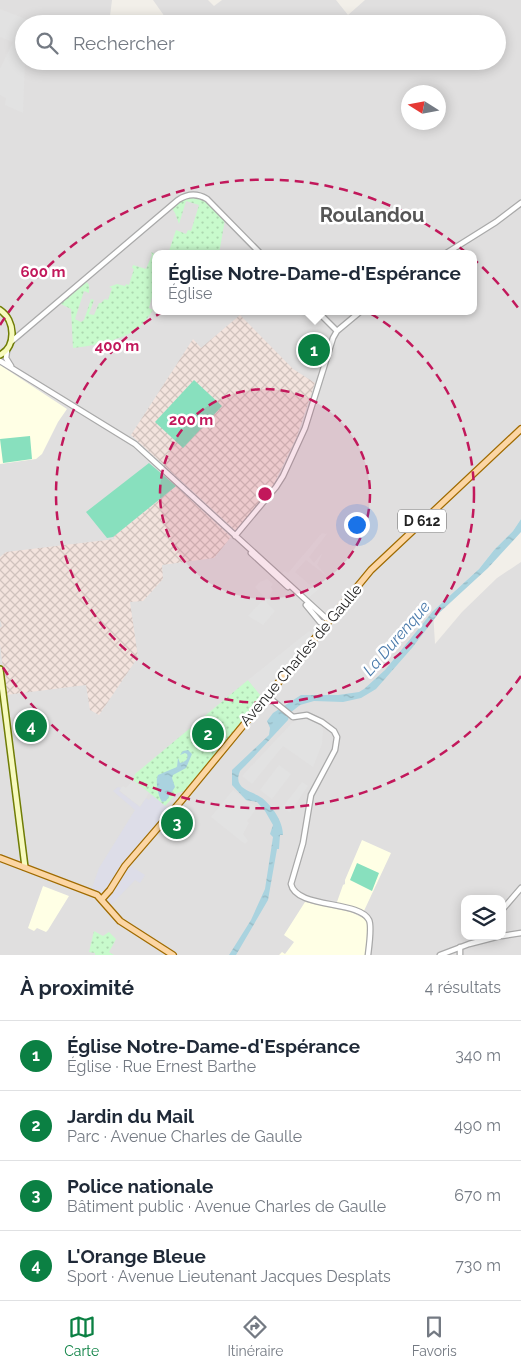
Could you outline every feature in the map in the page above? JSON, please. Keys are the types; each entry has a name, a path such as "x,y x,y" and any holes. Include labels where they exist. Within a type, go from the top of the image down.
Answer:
{"main road":[{"path":"0,310 8,316 12,326 12,341 7,351 0,355"},
{"name":"Avenue Charles de Gaulle","path":"100,901 112,888 124,866 381,560 521,429"},
{"path":"0,669 25,866"},
{"path":"0,858 93,893 124,924 173,955"},
{"path":"110,910 107,898 112,888"}],"street":[{"path":"12,341 186,195 199,195 207,199 257,250"},
{"path":"451,250 492,225 521,203"},
{"path":"321,315 337,331"},
{"path":"235,536 283,476 304,428 333,338 337,331 356,315"},
{"path":"12,326 17,330 24,330"},
{"path":"7,351 6,358 14,368"},
{"path":"0,361 128,439 328,622"},
{"path":"235,536 317,619 323,624 328,622"},
{"path":"317,619 318,634"},
{"path":"267,696 289,715 298,717 307,715 326,724 336,734 336,747 314,787 310,799 303,842 291,886 294,892 310,899 352,910 367,917 370,924 368,955"},
{"path":"506,905 521,888"},
{"path":"506,935 521,933"},
{"path":"440,955 476,940"},
{"path":"460,947 460,955"}],"shaded area":[{"path":"0,0 112,0 110,15 15,15 15,70 506,70 506,15 348,15 365,0 521,0 521,519 513,531 479,569 433,611 435,644 462,612 497,578 521,562 521,955 0,955"},
{"path":"153,0 208,0 214,6 222,0 336,0 348,15 164,15"},
{"path":"0,9 16,15 15,70 25,70 23,113 5,105 6,98 0,95 0,69 13,42 0,37"},
{"path":"240,315 293,369 315,383 297,436 272,488 236,531 131,435 193,339 201,348"},
{"path":"0,365 67,409 58,422 42,454 36,459 0,464"},
{"path":"176,486 231,537 214,558 162,565 163,579 143,601 130,602 138,657 99,715 90,710 86,685 6,695 0,644 0,628 2,626 0,620 0,557 6,552 115,539 113,537"},
{"path":"322,533 327,534 309,557 314,563 323,552 317,565 328,577 306,560 295,572 310,585 313,582 320,588 308,598 282,574 284,571 288,573"},
{"path":"267,579 273,584 271,587 273,590 266,602 275,611 263,625 248,616 265,598 255,587"},
{"path":"309,631 313,634 262,697 248,680"},
{"path":"299,719 311,720 322,727 322,744 313,767 283,746 252,784 242,776 292,723"},
{"path":"279,765 291,774 272,799 260,790"},
{"path":"133,780 149,793 140,807 119,790 123,786 126,788"},
{"path":"302,782 308,786 290,812 282,808"},
{"path":"118,787 121,788 119,791 140,807 146,798 149,800 152,795 169,809 120,869 104,893 98,894 91,891 99,868 135,810 113,791"},
{"path":"233,790 257,808 247,821 249,823 243,834 248,841 245,844 211,817"},
{"path":"362,840 391,853 363,913 337,904"},
{"path":"129,865 145,875 140,883 135,880 110,906 109,896 119,877"},
{"path":"43,886 69,896 46,932 37,928 34,931 28,928"},
{"path":"305,902 351,912 365,919 368,923 366,955 279,955 282,952 285,954 294,942 284,935"}],"green space":[{"path":"187,197 201,198 225,219 220,250 169,250 176,230 186,234 188,230 191,231 199,205 186,201 179,224 171,207"},
{"path":"152,255 152,297 149,308 152,311 138,328 116,339 73,348 71,309 59,303 86,281 89,285 89,293 84,291 75,319 81,322 84,320 91,299 94,300 89,314 94,315 99,303 105,299 108,300 112,288 109,287 117,284 129,285 134,269 132,268 133,265 146,269"},
{"path":"194,380 222,406 183,448 155,422"},
{"path":"30,436 32,459 3,463 0,439"},
{"path":"149,463 176,486 113,537 107,538 86,512"},
{"path":"248,680 262,697 185,791 177,793 165,806 163,805 160,808 152,795 133,780 135,774"},
{"path":"357,863 379,873 372,891 350,880"},
{"path":"94,931 103,936 109,932 116,939 109,952 114,955 95,955 95,953 89,952"}],"water":[{"path":"521,519 521,532 488,568 439,613 412,648 376,689 361,698 343,702 314,701 300,705 290,713 288,720 240,771 238,777 241,786 270,805 279,819 283,835 280,835 279,849 277,849 268,900 236,955 229,955 251,920 265,889 273,837 270,834 273,825 265,811 257,802 246,800 232,785 232,770 269,735 270,728 267,721 273,713 301,695 338,695 359,692 364,689 385,670 433,611 479,569 513,531"},
{"path":"188,750 192,754 186,768 173,775 175,787 166,801 162,802 157,788 158,775 177,767 178,758 180,763 185,761 187,754 180,755 183,751"}],"place":[{"name":"Église Notre-Dame-d'Espérance","path":"314,350"},
{"name":"L'Orange Bleue","path":"31,726"},
{"name":"Jardin du Mail","path":"208,734"},
{"name":"Police nationale","path":"177,823"}],"district":[{"name":"Roulandou","path":"372,215"}],"water label":[{"name":"La Durenque","path":"396,638"}]}
